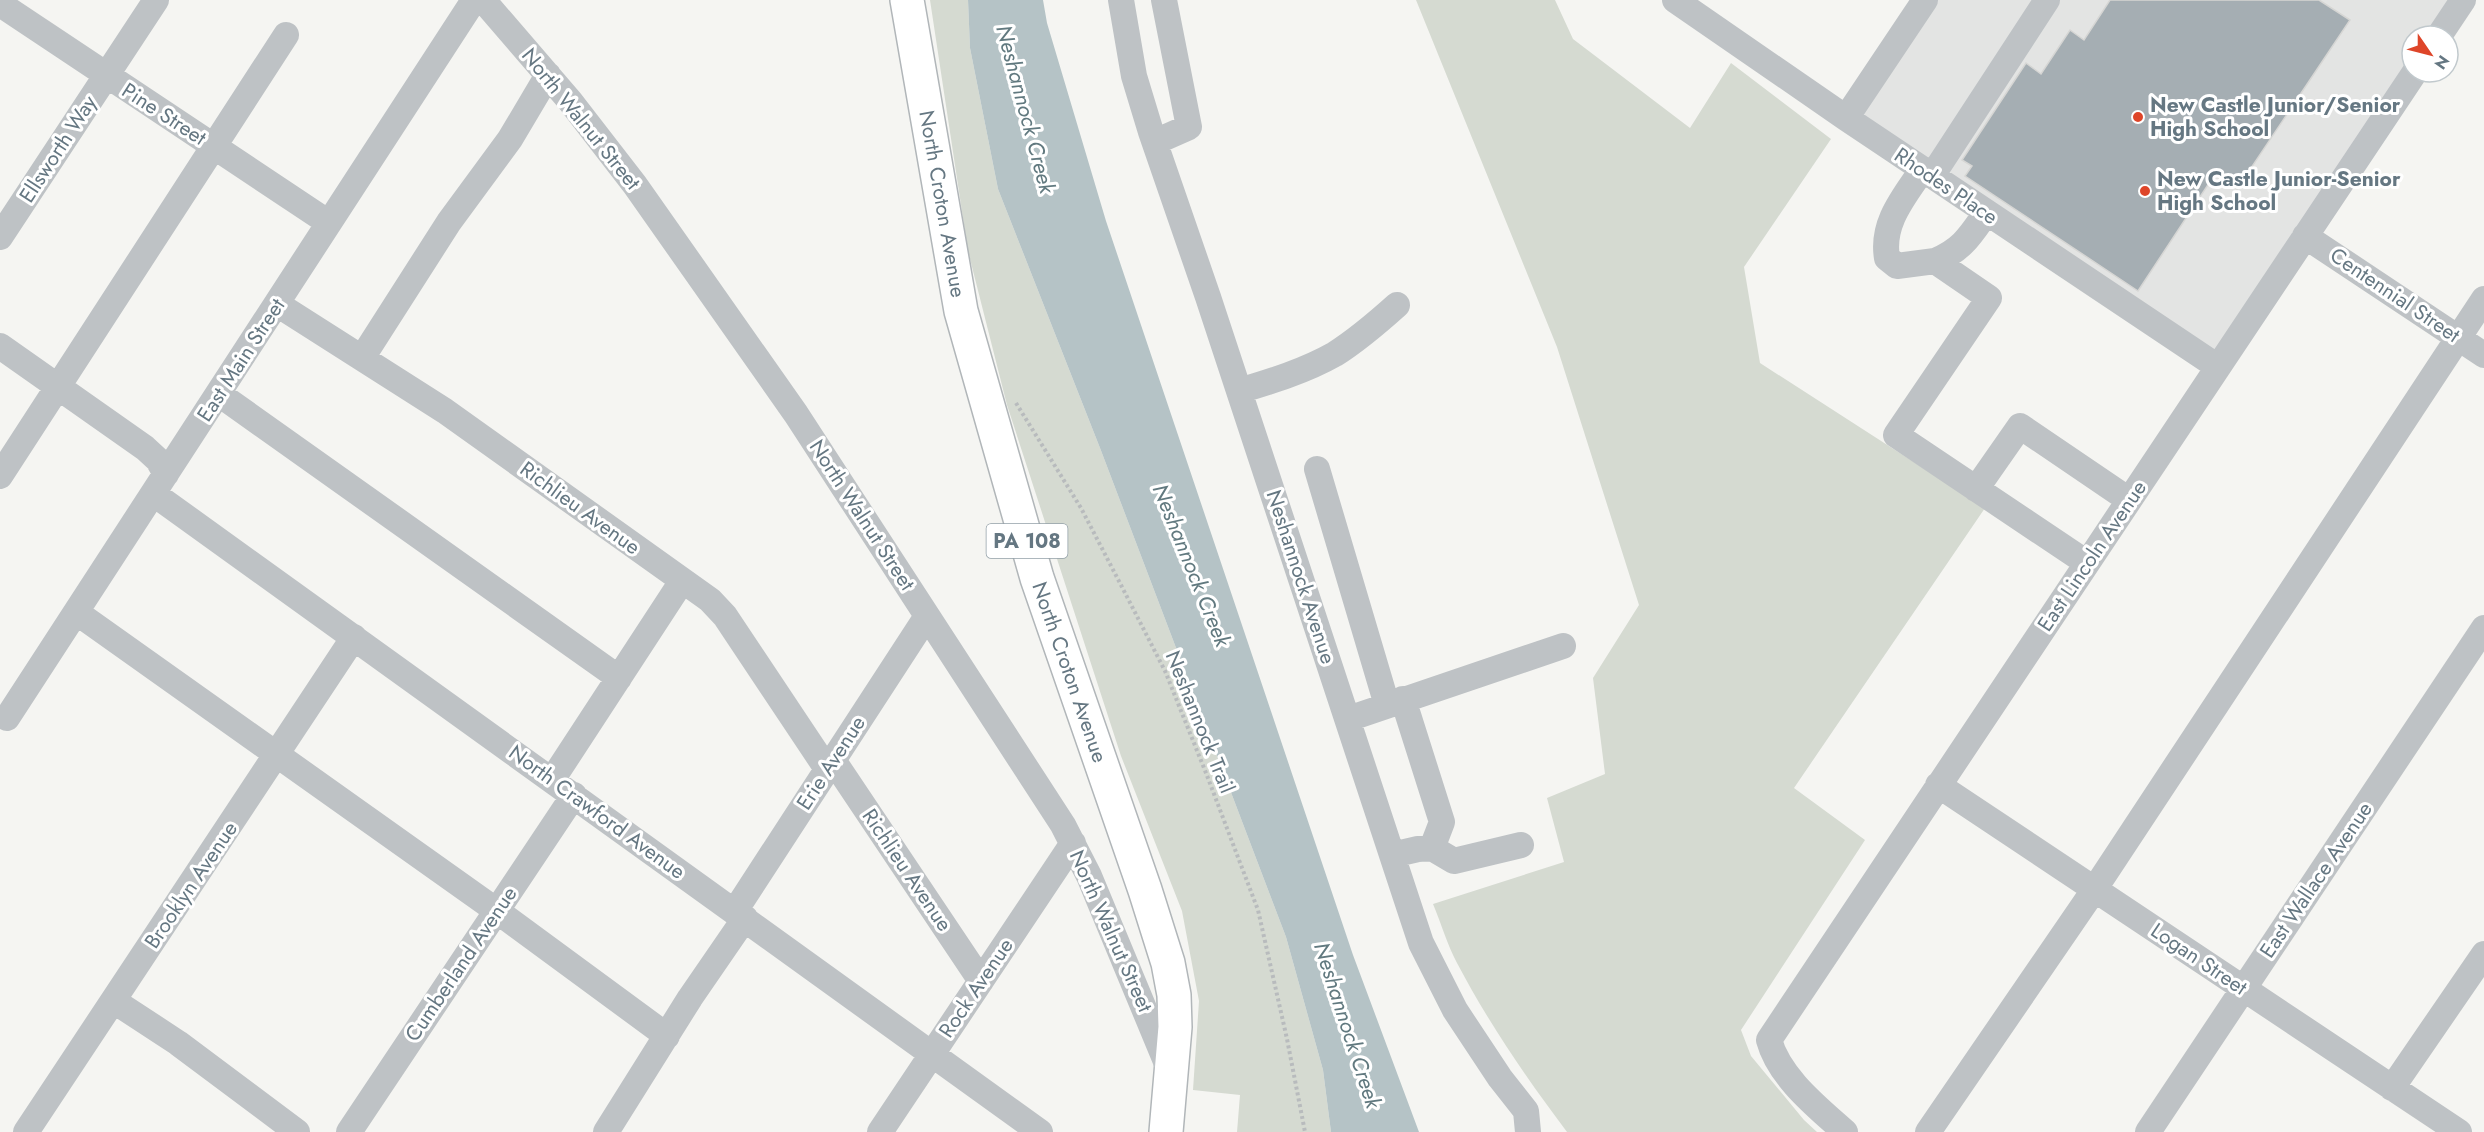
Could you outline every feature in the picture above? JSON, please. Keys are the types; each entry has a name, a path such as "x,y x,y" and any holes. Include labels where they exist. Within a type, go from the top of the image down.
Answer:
{"main road":[{"name":"North Croton Avenue","path":"907,0 961,311 1037,578 1168,963 1174,995 1175,1027 1166,1132"}],"street":[{"name":"Ellsworth Way","path":"0,237 156,0"},
{"name":"East Main Street","path":"7,718 474,0"},
{"name":"North Walnut Street","path":"483,0 548,75 634,185 776,386 1073,843 1135,982 1171,1072"},
{"name":"Neshannock Avenue","path":"1121,0 1134,76 1421,943 1440,983 1527,1121 1543,1132"},
{"path":"1155,142 1189,127 1164,0"},
{"path":"1846,118 1925,0"},
{"path":"1986,213 1964,244 1951,255 1935,261 1897,266 1887,258 1885,247 1887,230 1892,217 1961,130 2047,0"},
{"path":"2447,24 2463,0"},
{"name":"Rhodes Place","path":"1675,1 1986,213 2218,367"},
{"name":"Pine Street","path":"2,4 329,223"},
{"path":"0,476 286,35"},
{"path":"362,358 449,222 510,139 548,75"},
{"name":"East Lincoln Avenue","path":"1845,1132 1784,1071 1771,1050 1768,1040 2407,84"},
{"name":"Centennial Street","path":"2305,236 2484,355"},
{"path":"1935,261 1989,298 1896,435 2087,563"},
{"path":"1928,1132 2094,890 2484,299"},
{"name":"Richlieu Avenue","path":"277,304 472,430 710,600 725,616 981,981"},
{"path":"1239,391 1307,368 1334,354 1369,330 1397,305"},
{"name":"North Crawford Avenue","path":"0,346 145,448 158,460 160,484 354,637 1040,1132"},
{"path":"219,394 619,678"},
{"path":"1976,489 2020,426 2129,500"},
{"path":"1317,469 1395,702 1442,822 1432,848"},
{"path":"552,780 682,581"},
{"path":"76,612 496,911 667,1036"},
{"name":"Erie Avenue","path":"608,1131 830,764 927,616"},
{"name":"East Wallace Avenue","path":"2148,1132 2484,628"},
{"name":"Brooklyn Avenue","path":"26,1132 278,755 354,637"},
{"path":"1348,719 1563,646"},
{"name":"Logan Street","path":"1938,785 2459,1132"},
{"name":"Cumberland Avenue","path":"349,1132 574,795"},
{"name":"Rock Avenue","path":"880,1132 1073,843"},
{"path":"1392,855 1432,848 1454,861 1521,845"},
{"path":"2392,1088 2484,954"},
{"path":"114,1000 178,1043 297,1132"}],"path":[{"name":"Neshannock Trail","path":"1011,395 1081,508 1112,567 1165,671 1206,773 1258,910 1305,1132"}],"shaded area":[{"path":"930,0 968,0 970,48 998,189 1100,448 1286,937 1323,1070 1331,1132 1237,1132 1240,1095 1193,1090 1199,1001 1182,911 1121,756 1007,405 968,251"},
{"path":"1416,0 1555,0 1573,39 1690,128 1731,63 1831,139 1744,267 1760,363 1985,508 1794,788 1865,840 1741,1030 1751,1056 1804,1120 1817,1132 1567,1132 1523,1071 1469,985 1453,956 1433,904 1564,862 1547,798 1605,774 1593,678 1639,605 1557,347"},
{"name":"New Castle Junior-Senior High School","path":"1926,0 2463,0 2447,24 2400,24 2400,84 2404,84 2218,367 1854,108"}],"water":[{"name":"Neshannock Creek","path":"968,0 1043,0 1047,23 1106,221 1353,955 1419,1132 1331,1132 1323,1070 1286,937 1100,448 998,189 970,48"}],"building":[{"name":"New Castle Junior/Senior High School","path":"2110,0 2319,0 2350,20 2237,189 2215,174 2138,291 1965,176 1972,166 1962,160 2026,63 2041,74 2070,30 2084,40"}],"place":[{"name":"New Castle Junior/Senior High School","path":"2138,117"},
{"name":"New Castle Junior-Senior High School","path":"2145,191"}]}
